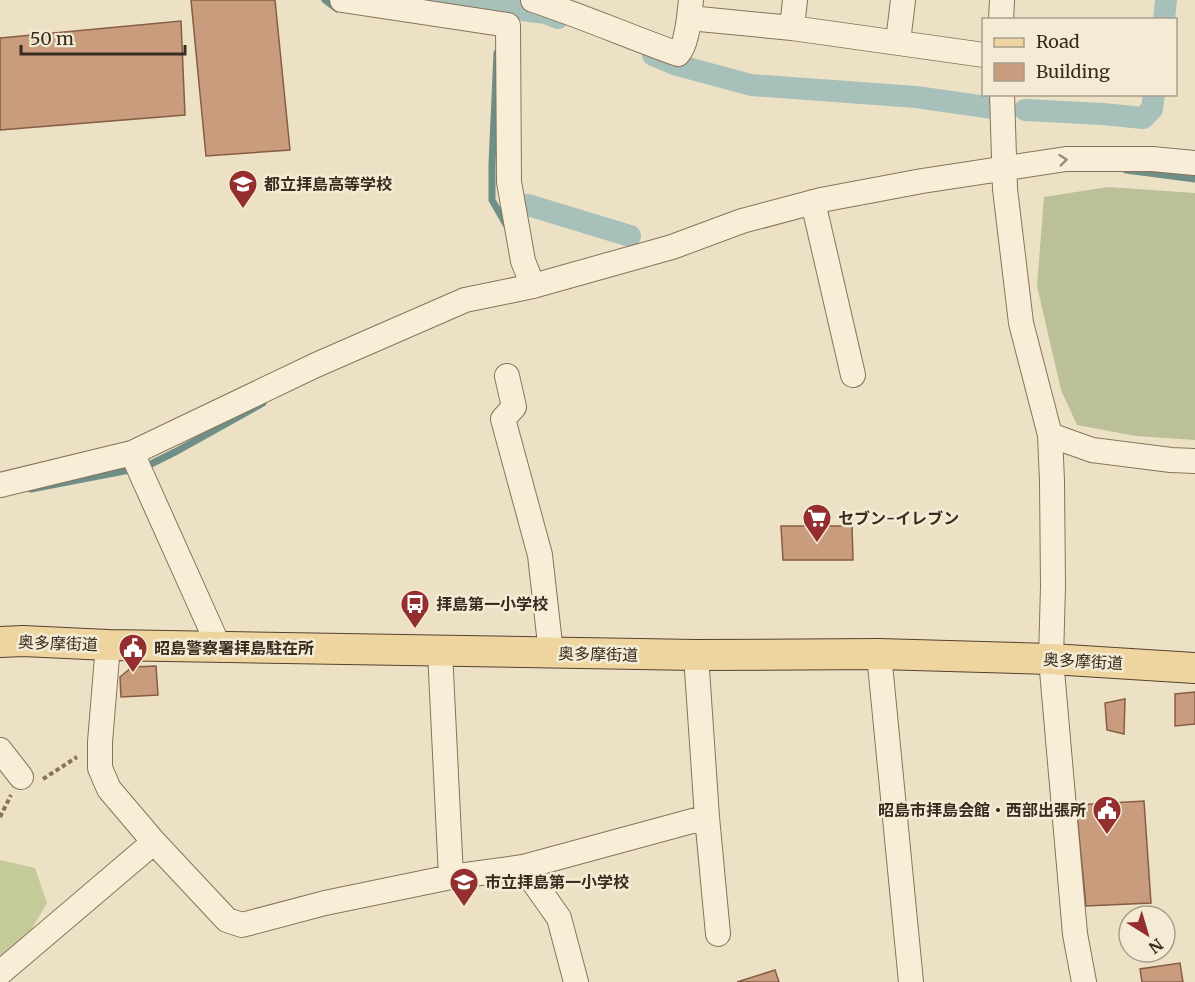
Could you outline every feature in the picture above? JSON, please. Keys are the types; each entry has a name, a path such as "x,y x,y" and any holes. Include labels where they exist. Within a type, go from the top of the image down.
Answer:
{"main road":[{"name":"奥多摩街道","path":"0,642 696,655 879,654 1051,659 1195,668"}],"street":[{"path":"342,0 508,25 509,182 523,261 533,286"},
{"path":"534,0 579,7 621,33 678,54 682,49 690,9 792,28 982,55"},
{"path":"792,28 795,0"},
{"path":"898,42 903,0"},
{"path":"1001,18 1002,0"},
{"path":"1002,96 1005,179 1020,323 1050,435 1053,586 1051,659 1075,934 1084,982"},
{"path":"0,485 132,454 316,364 465,300 533,286 672,247 742,221 813,202 922,181 1005,179 1066,159 1152,159 1195,163"},
{"path":"813,202 853,375"},
{"path":"507,376 514,407 503,419 540,555 551,653"},
{"path":"1050,435 1092,450 1195,461"},
{"path":"132,454 219,647"},
{"path":"108,645 100,768 109,789 154,842 228,920 242,924 326,903 451,877 523,867 707,817"},
{"path":"440,651 451,877"},
{"path":"879,654 911,982"},
{"path":"696,655 718,934"},
{"path":"0,750 21,777"},
{"path":"0,973 154,842"},
{"path":"523,867 559,918 576,982"}],"green space":[{"path":"1108,187 1195,193 1195,440 1136,436 1077,425 1061,390 1037,286 1044,197"},
{"path":"0,860 35,868 47,903 0,982"}],"building":[{"path":"191,0 275,0 290,150 206,156"},
{"path":"181,21 185,115 0,130 0,38"},
{"name":"セブン-イレブン","path":"781,526 852,526 853,560 783,560"},
{"path":"156,666 158,695 121,697 120,677 132,667"},
{"path":"1195,692 1195,724 1175,726 1175,694"},
{"path":"1125,699 1124,734 1107,730 1105,703"},
{"path":"1144,801 1151,903 1086,906 1076,805"},
{"path":"1180,963 1183,982 1142,982 1140,969"},
{"path":"775,970 779,982 737,982"}],"waterway":[{"path":"325,0 337,9"},
{"path":"440,0 546,13 558,18"},
{"path":"1164,18 1166,0"},
{"path":"497,53 492,200 507,226"},
{"path":"653,55 677,65 751,85 916,97 1000,109"},
{"path":"1025,110 1143,118 1152,109 1154,96"},
{"path":"1126,170 1195,179"},
{"path":"528,205 630,236"},
{"path":"31,489 145,467 263,403"}],"place":[{"name":"都立拝島高等学校","path":"243,210"},
{"name":"セブン-イレブン","path":"817,544"},
{"name":"拝島第一小学校","path":"415,630"},
{"name":"昭島警察署拝島駐在所","path":"133,674"},
{"name":"昭島市拝島会館・西部出張所","path":"1107,836"},
{"name":"市立拝島第一小学校","path":"464,908"}]}
